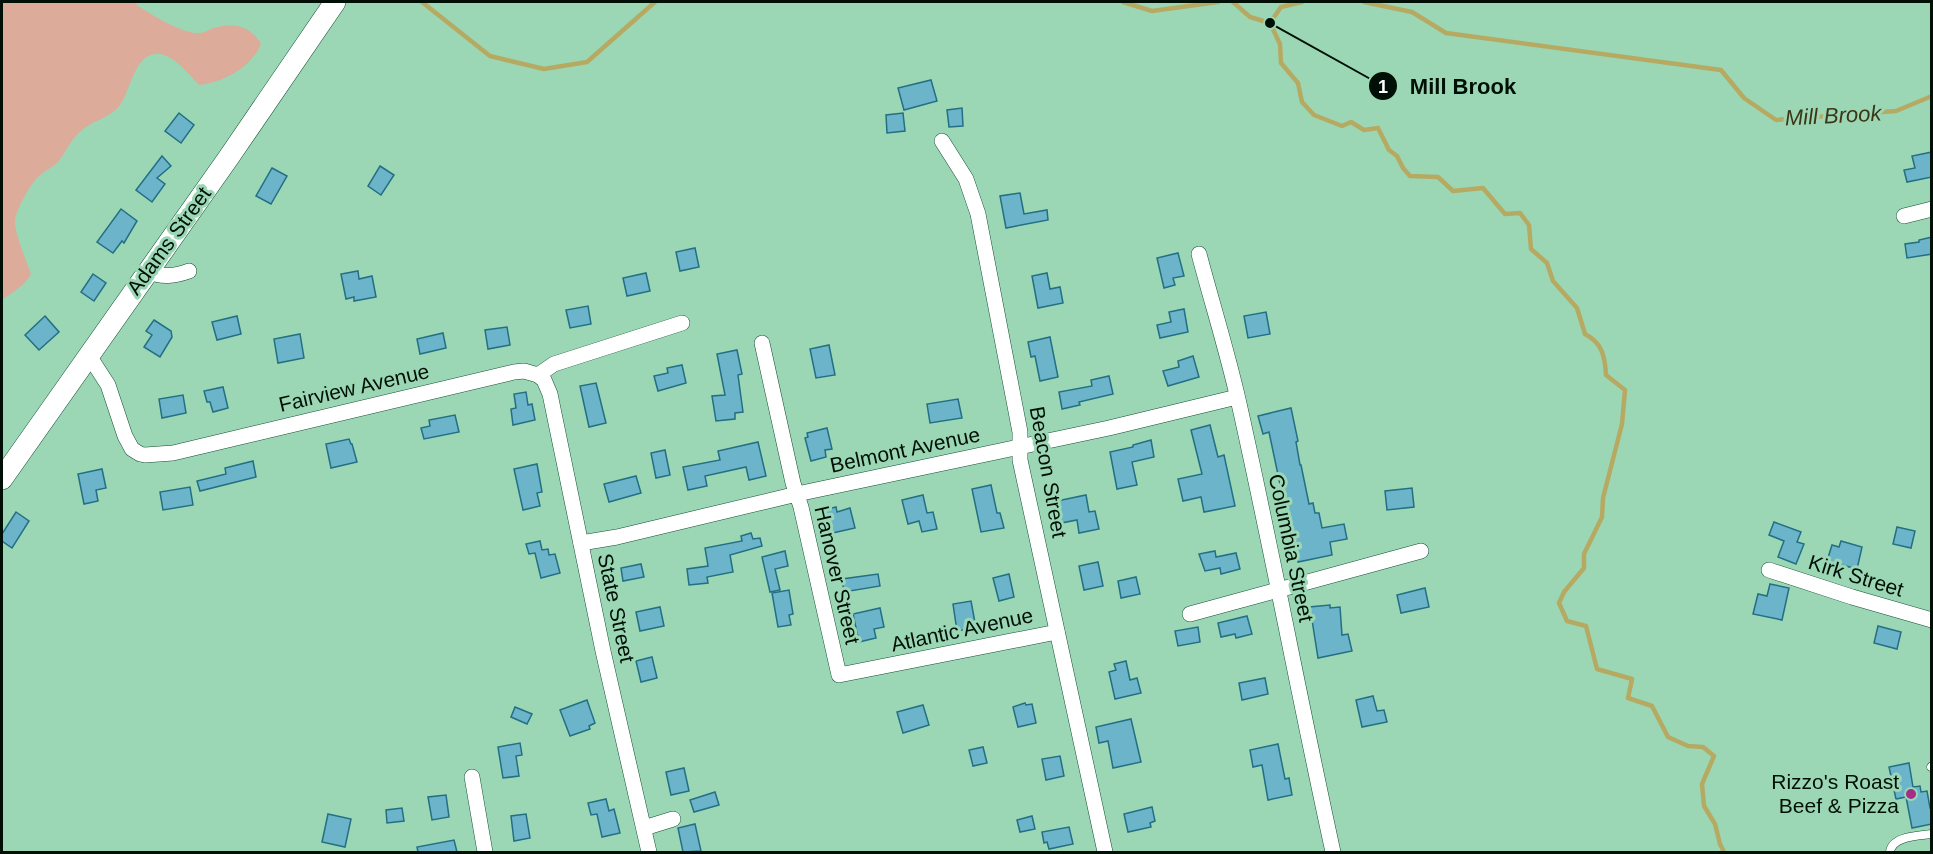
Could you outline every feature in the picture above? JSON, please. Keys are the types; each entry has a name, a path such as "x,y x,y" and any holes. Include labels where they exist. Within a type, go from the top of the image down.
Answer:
{"street":[{"name":"Adams Street","path":"2,479 229,157 334,2"},
{"name":"Beacon Street","path":"942,141 966,179 980,220 1020,432 1020,460 1105,852"},
{"path":"1904,216 1932,209"},
{"name":"Columbia Street","path":"1199,254 1237,397 1280,590 1306,730 1333,852"},
{"path":"147,271 165,276 175,276 189,271"},
{"path":"538,375 554,364 682,323"},
{"name":"Hanover Street","path":"762,343 839,675"},
{"name":"Fairview Avenue","path":"88,354 108,385 129,444 140,454 150,456 173,453 514,372 524,371 538,375"},
{"name":"State Street","path":"538,375 544,380 550,393 606,662 649,852"},
{"name":"Belmont Avenue","path":"581,543 617,537 797,494 1020,448 1237,397"},
{"path":"1190,614 1421,551"},
{"name":"Kirk Street","path":"1769,570 1932,620"},
{"name":"Atlantic Avenue","path":"839,675 1057,632"},
{"path":"472,777 485,852"},
{"path":"644,828 673,819"}],"lane":[{"path":"1890,852 1895,842 1932,834"}],"shaded area":[{"path":"2,2 134,2 154,16 190,32 199,33 225,26 237,26 248,30 261,44 243,67 227,77 199,85 168,56 155,54 142,61 120,105 112,113 78,133 57,163 38,177 27,191 18,210 15,226 31,274 22,285 2,300"}],"building":[{"path":"931,80 937,101 904,110 898,88"},
{"path":"962,108 963,126 949,127 947,110"},
{"path":"179,113 194,125 181,143 165,131"},
{"path":"903,113 905,131 887,133 886,115"},
{"path":"1932,152 1932,177 1907,182 1904,170 1915,168 1912,156"},
{"path":"162,156 171,166 157,178 165,184 152,202 136,190"},
{"path":"380,166 394,175 381,195 368,186"},
{"path":"272,168 287,176 271,204 256,196"},
{"path":"1020,193 1024,214 1047,210 1048,220 1006,228 1000,196"},
{"path":"121,209 137,221 124,243 122,241 113,253 97,242"},
{"path":"1932,237 1932,254 1907,258 1905,244"},
{"path":"695,248 699,267 680,271 676,252"},
{"path":"1178,253 1184,276 1173,278 1175,285 1164,288 1157,258"},
{"path":"358,271 359,279 372,276 376,297 354,301 354,297 346,299 341,274"},
{"path":"646,273 650,291 627,296 623,278"},
{"path":"1047,273 1050,289 1060,287 1063,303 1038,308 1032,276"},
{"path":"93,274 106,283 94,301 81,292"},
{"path":"588,306 591,324 570,328 566,310"},
{"path":"1184,309 1188,332 1160,338 1157,325 1171,322 1169,312"},
{"path":"1266,312 1270,334 1248,338 1244,316"},
{"path":"45,316 59,332 39,350 25,335"},
{"path":"237,316 241,334 217,340 212,322"},
{"path":"154,320 171,331 172,337 160,357 144,347 152,335 146,331"},
{"path":"507,327 510,345 488,349 485,330"},
{"path":"443,333 446,348 420,354 417,339"},
{"path":"300,334 304,358 278,363 274,339"},
{"path":"1050,337 1058,377 1040,381 1035,356 1031,357 1028,342"},
{"path":"829,345 835,375 816,378 810,349"},
{"path":"737,350 742,374 738,375 743,412 735,413 735,419 716,421 712,396 725,395 717,354"},
{"path":"1193,356 1199,377 1168,386 1163,371 1179,367 1178,361"},
{"path":"682,365 686,383 658,391 654,376 668,373 667,368"},
{"path":"1109,376 1113,394 1079,402 1080,405 1062,409 1059,392 1092,386 1091,380"},
{"path":"596,383 606,423 589,427 580,386"},
{"path":"223,387 228,408 213,412 204,391"},
{"path":"526,392 528,405 532,404 535,420 513,425 511,409 516,408 514,394"},
{"path":"183,395 186,413 162,418 159,399"},
{"path":"958,399 962,418 930,423 927,404"},
{"path":"1291,408 1309,504 1313,503 1315,513 1319,513 1322,528 1344,524 1347,539 1330,542 1332,555 1298,562 1269,432 1263,434 1258,416"},
{"path":"455,415 459,432 424,439 421,428 430,426 429,420"},
{"path":"1210,425 1218,457 1224,455 1235,506 1204,512 1201,497 1183,501 1178,479 1202,474 1191,430"},
{"path":"827,428 832,449 825,450 826,457 811,461 805,438 808,437 807,433"},
{"path":"349,439 357,462 331,468 326,444"},
{"path":"1151,440 1154,457 1132,462 1137,485 1117,489 1110,452"},
{"path":"758,442 766,476 749,480 746,467 705,476 707,486 688,490 683,467 720,460 718,451"},
{"path":"665,450 670,475 656,478 651,453"},
{"path":"253,461 256,477 200,491 197,481 226,474 225,468"},
{"path":"537,464 542,492 537,493 540,506 523,510 514,469"},
{"path":"102,469 106,488 96,490 98,501 84,504 78,474"},
{"path":"636,476 641,493 609,502 604,484"},
{"path":"991,485 997,513 1000,513 1004,528 981,532 972,489"},
{"path":"190,487 193,505 163,510 160,492"},
{"path":"1412,488 1414,507 1387,510 1385,491"},
{"path":"923,495 927,513 933,512 937,529 922,532 919,521 908,524 902,500"},
{"path":"1086,495 1089,512 1095,511 1099,529 1079,533 1077,520 1056,524 1052,502"},
{"path":"836,507 837,512 850,508 855,528 828,534 823,515 824,510"},
{"path":"16,512 29,521 12,548 2,541 2,534"},
{"path":"1774,522 1801,532 1797,542 1804,544 1796,564 1778,557 1784,541 1769,535"},
{"path":"1897,527 1915,531 1911,548 1893,544"},
{"path":"751,533 753,539 760,538 762,546 730,555 733,572 707,577 708,583 689,585 687,569 708,566 705,548 742,541 741,536"},
{"path":"540,541 542,550 548,549 549,555 555,554 560,573 541,578 535,553 529,554 526,544"},
{"path":"1841,541 1862,547 1857,569 1827,561 1832,545 1839,547"},
{"path":"785,551 788,566 775,569 780,590 770,592 762,557"},
{"path":"1215,551 1216,557 1236,553 1240,569 1221,574 1220,568 1205,571 1199,554"},
{"path":"1098,562 1103,586 1084,590 1079,566"},
{"path":"641,564 644,577 623,581 621,568"},
{"path":"878,574 880,586 844,592 842,579"},
{"path":"1009,574 1014,597 999,601 993,578"},
{"path":"1136,577 1140,594 1121,598 1118,581"},
{"path":"1770,584 1789,588 1782,620 1753,614 1758,594 1767,596"},
{"path":"1425,588 1429,607 1401,613 1397,595"},
{"path":"789,590 793,614 789,615 791,625 778,627 772,593"},
{"path":"971,601 976,628 957,631 953,604"},
{"path":"1330,605 1330,608 1340,607 1342,635 1348,634 1352,651 1318,658 1309,607"},
{"path":"660,607 664,626 640,631 636,612"},
{"path":"880,608 884,627 874,629 876,638 859,642 853,614"},
{"path":"1247,616 1252,634 1236,638 1235,634 1221,637 1218,623"},
{"path":"1878,626 1901,632 1897,649 1874,643"},
{"path":"1198,627 1200,642 1178,646 1175,631"},
{"path":"652,657 657,678 641,682 636,661"},
{"path":"1126,661 1130,680 1137,678 1141,693 1115,699 1109,672 1116,670 1114,664"},
{"path":"1265,678 1268,694 1242,700 1239,683"},
{"path":"1373,696 1377,711 1384,710 1387,722 1362,727 1356,700"},
{"path":"587,700 595,723 589,726 590,729 570,736 560,710"},
{"path":"1025,703 1026,705 1032,704 1036,723 1018,727 1013,707"},
{"path":"923,705 929,725 903,733 897,712"},
{"path":"515,707 532,714 527,724 511,717"},
{"path":"1131,719 1141,762 1113,768 1108,741 1099,743 1096,727"},
{"path":"520,743 522,755 516,756 519,776 503,778 498,747"},
{"path":"1278,744 1285,779 1289,778 1292,795 1268,800 1262,765 1253,767 1250,750"},
{"path":"983,747 987,763 973,766 969,750"},
{"path":"1060,756 1064,776 1046,780 1042,759"},
{"name":"Rizzo's Roast Beef & Pizza","path":"1909,763 1913,787 1920,786 1921,792 1927,791 1930,808 1932,807 1932,824 1912,828 1906,797 1896,799 1889,767"},
{"path":"684,768 689,791 671,795 666,772"},
{"path":"715,792 719,805 694,812 690,800"},
{"path":"446,795 449,817 432,820 428,797"},
{"path":"606,799 609,811 614,809 620,833 602,837 597,814 591,815 588,803"},
{"path":"1152,807 1155,821 1150,823 1151,827 1128,832 1124,814"},
{"path":"402,808 404,821 387,823 386,810"},
{"path":"328,814 351,819 345,847 322,842"},
{"path":"526,814 530,838 514,841 511,816"},
{"path":"1032,816 1035,829 1020,832 1017,820"},
{"path":"695,824 701,851 683,852 678,828"},
{"path":"1069,827 1073,844 1049,849 1047,842 1044,843 1042,832"},
{"path":"454,840 457,852 418,852 417,847"}],"waterway":[{"name":"Mill Brook","path":"422,2 490,56 544,69 587,62 655,2"},
{"name":"Mill Brook","path":"1123,2 1152,11 1218,2"},
{"name":"Mill Brook","path":"1233,2 1250,17 1270,23 1281,7 1302,2"},
{"name":"Mill Brook","path":"1364,2 1412,12 1446,33 1721,70 1744,98 1776,120 1896,111 1932,96"},
{"path":"1270,23 1280,44 1281,63 1298,83 1302,102 1314,115 1342,126 1351,122 1364,130 1378,128 1389,150 1397,156 1410,176 1438,177 1453,191 1483,188 1505,214 1520,213 1529,225 1531,249 1547,263 1553,281 1577,308 1585,334 1602,351 1606,375 1625,390 1622,424 1603,498 1602,517 1584,554 1584,568 1564,592 1559,603 1567,621 1586,626 1597,669 1632,679 1628,698 1652,706 1668,737 1688,746 1703,747 1714,756 1702,784 1704,806 1715,824 1724,852"}],"place":[{"name":"Mill Brook","path":"1270,23"},
{"name":"Rizzo's Roast Beef & Pizza","path":"1911,794"}]}
